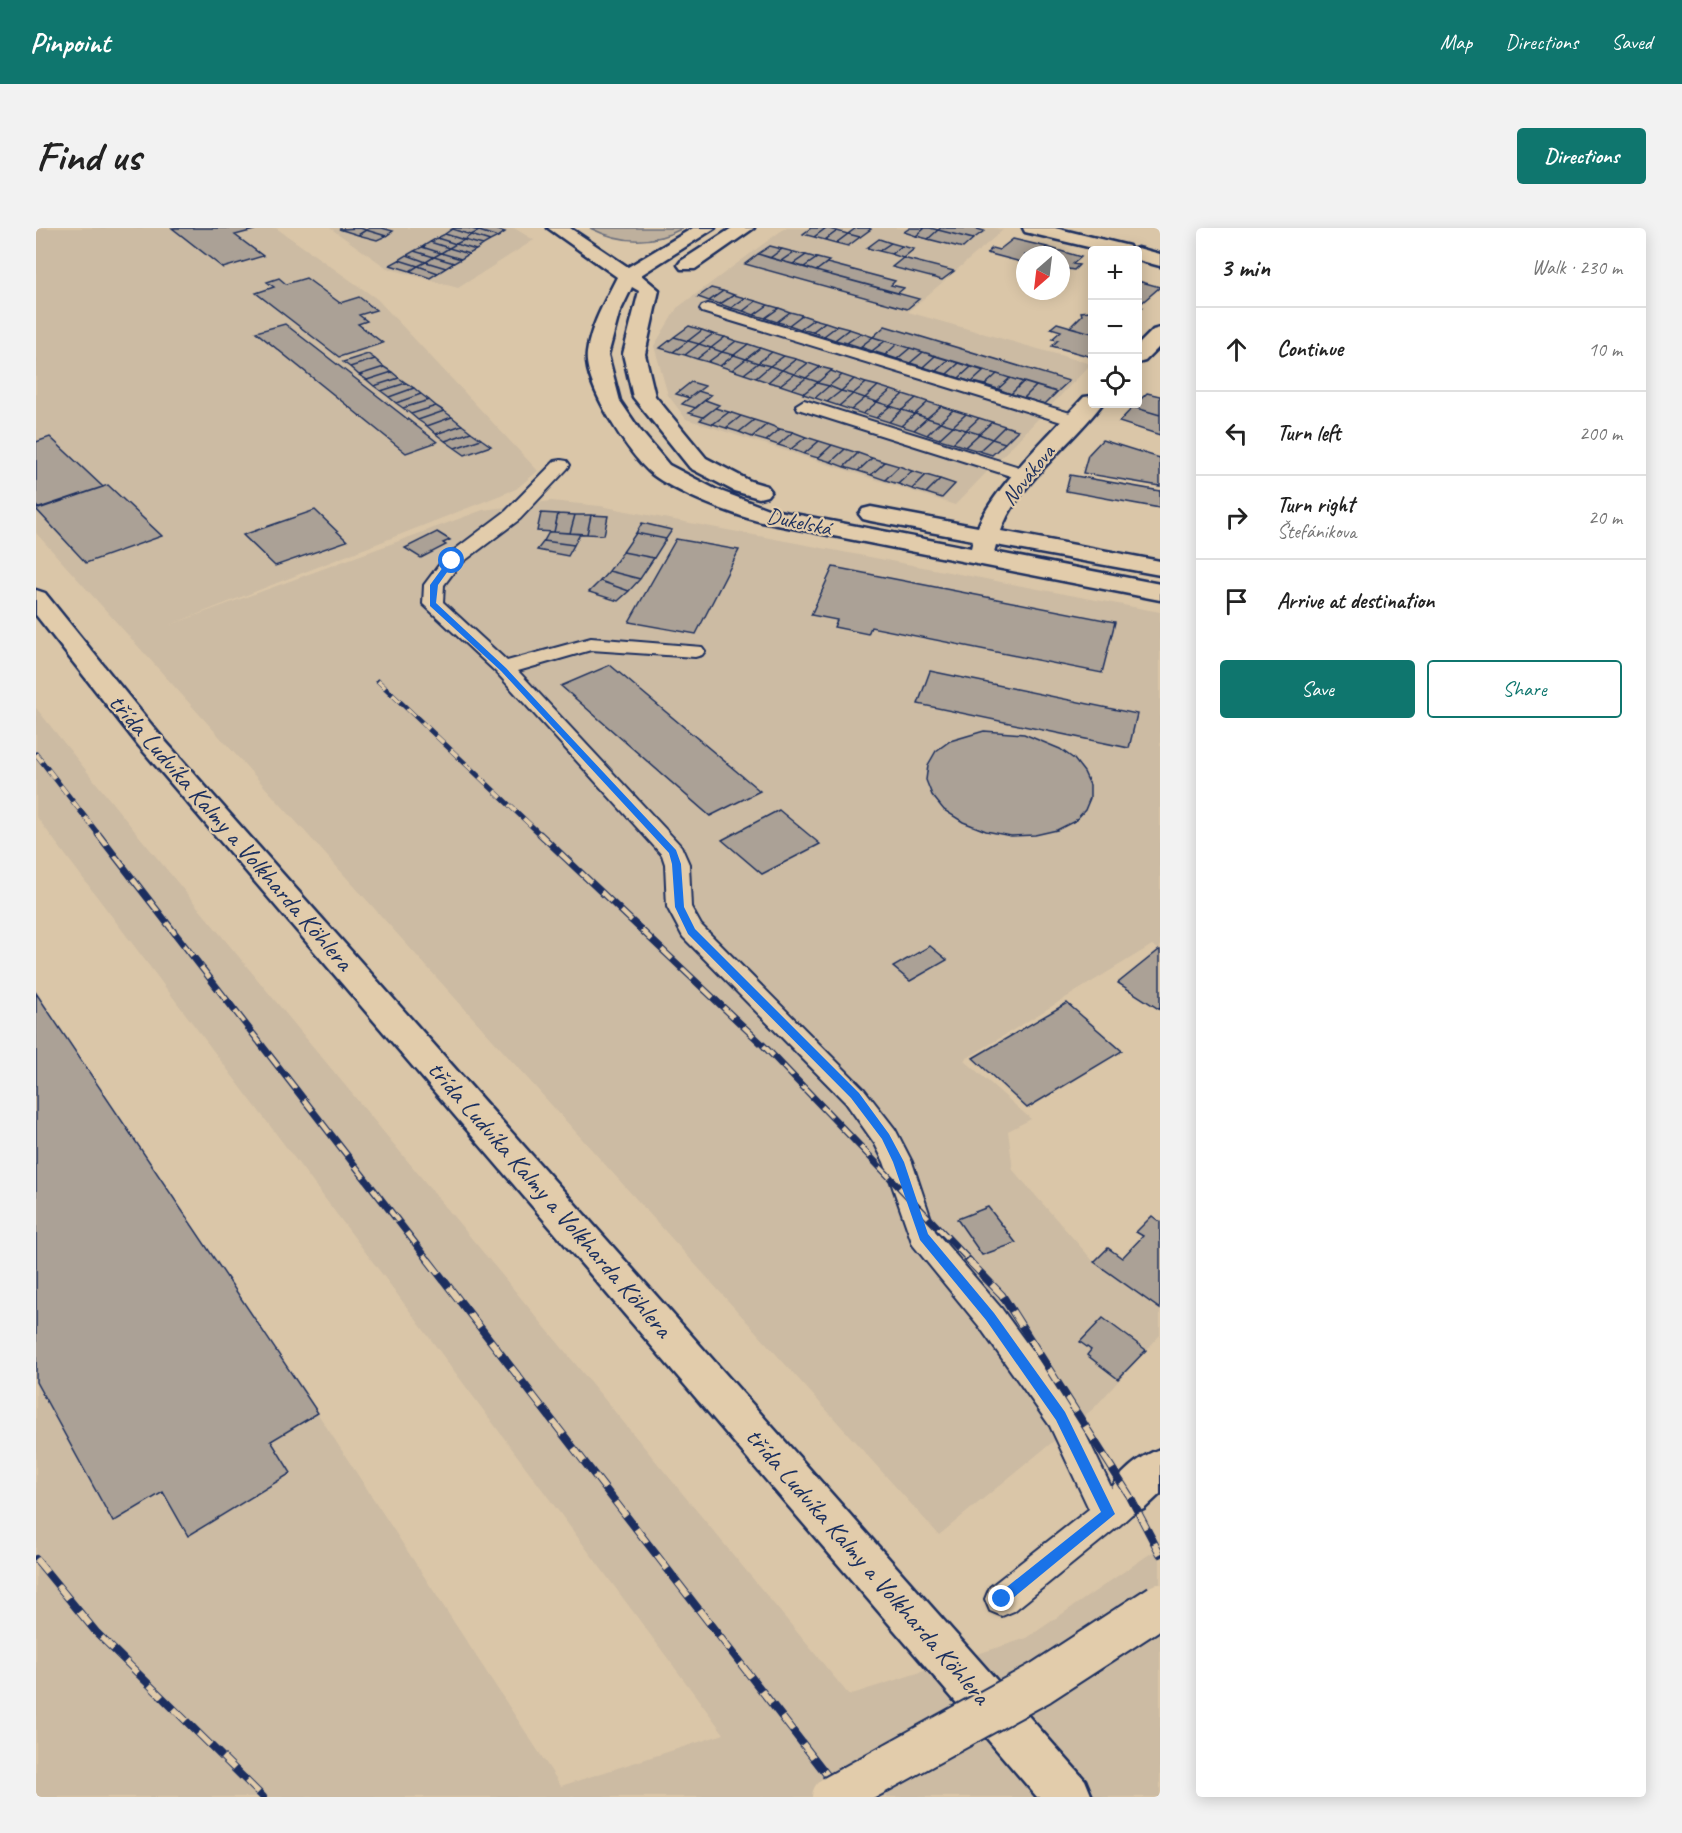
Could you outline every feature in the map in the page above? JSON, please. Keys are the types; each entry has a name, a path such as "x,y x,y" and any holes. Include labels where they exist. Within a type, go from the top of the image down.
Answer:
{"street":[{"path":"557,228 649,290 745,228"},
{"path":"627,275 706,228"},
{"path":"1032,228 1106,246"},
{"path":"1142,255 1160,260"},
{"name":"Dukelská","path":"627,275 609,314 597,355 609,401 630,433 661,470 707,494 762,515 1160,592"},
{"name":"Dukelská","path":"649,290 634,354 644,397 698,463 742,486 783,498 1160,567"},
{"path":"1140,354 1160,334"},
{"name":"Novákova","path":"980,558 993,519 1026,475 1088,406"},
{"name":"třída Ludvíka Kalmy a Volkharda Köhlera","path":"36,598 149,740 1068,1797"},
{"path":"1119,1504 1160,1468"},
{"path":"833,1797 1040,1683 1160,1605"}],"lane":[{"path":"708,309 1074,420"},
{"path":"804,405 1026,475"},
{"path":"561,465 513,515 452,561 434,585 433,604 504,669 673,852 677,864 679,907 692,931 855,1096 885,1137 898,1162 923,1237 990,1317 1061,1416 1119,1504 1002,1599"},
{"path":"504,669 548,654 591,644 694,651"}],"shaded area":[{"path":"36,228 276,228 377,299 538,471 516,489 170,625 483,510 551,501 600,506 1160,612 1160,950 1152,945 964,1060 1031,1119 1008,1131 1013,1170 1094,1262 1160,1309 1160,1335 1094,1408 939,1535 36,533"},
{"path":"330,228 514,228 534,240 458,288 387,268"},
{"path":"590,228 683,228 648,240 625,240"},
{"path":"785,228 994,228 1003,230 908,312 1088,363 1088,367 955,505 686,419 668,395 654,346 677,308"},
{"path":"36,708 134,830 849,1695 1027,1638 1160,1547 1160,1797 36,1797 36,993 318,1414 561,1786 724,1734 391,1286 36,816"}],"building":[{"path":"172,228 252,228 254,230 235,235 263,256 223,268"},
{"path":"370,228 393,231 386,236 366,230"},
{"path":"484,228 505,232 498,237 479,231"},
{"path":"811,228 826,228 814,237 803,234"},
{"path":"826,228 837,231 825,240 814,237"},
{"path":"856,228 871,229 860,237 848,234"},
{"path":"910,228 925,228 916,236 904,232"},
{"path":"925,228 938,230 928,239 916,236"},
{"path":"941,228 974,228 984,231 973,239 938,230"},
{"path":"339,229 366,230 358,235"},
{"path":"452,229 479,231 471,235"},
{"path":"452,229 471,235 464,240 445,234"},
{"path":"366,230 386,236 377,240 358,235"},
{"path":"938,230 973,239 963,248 928,239"},
{"path":"479,231 498,237 490,241 471,235"},
{"path":"837,231 848,234 836,243 825,240"},
{"path":"445,234 464,240 456,244 437,238"},
{"path":"848,234 860,237 848,246 836,243"},
{"path":"471,235 490,241 483,245 464,240"},
{"path":"437,238 456,244 449,248 430,242"},
{"path":"879,239 891,243 879,251 867,248"},
{"path":"1013,239 1043,246 1016,246 1016,261 987,253 992,248 999,250"},
{"path":"464,240 483,245 476,250 456,244"},
{"path":"430,242 449,248 441,253 422,247"},
{"path":"891,243 902,246 891,254 879,251"},
{"path":"456,244 476,250 469,254 449,248"},
{"path":"770,246 782,249 770,258 758,254"},
{"path":"902,246 914,249 903,258 891,254"},
{"path":"422,247 441,253 434,257 414,251"},
{"path":"449,248 469,254 461,259 441,253"},
{"path":"782,249 794,252 781,261 770,258"},
{"path":"414,251 434,257 426,262 407,255"},
{"path":"794,252 806,255 793,264 781,261"},
{"path":"441,253 461,259 454,263 434,257"},
{"path":"758,254 919,299 907,309 745,264"},
{"path":"1070,254 1081,257 1073,264 1079,265 1074,270 1070,269"},
{"path":"407,255 426,262 418,266 399,260"},
{"path":"806,255 817,258 804,267 793,264"},
{"path":"434,257 454,263 446,268 426,262"},
{"path":"817,258 829,261 816,271 804,267"},
{"path":"903,258 954,271 942,280 892,267"},
{"path":"399,260 418,266 410,271 390,265"},
{"path":"426,262 446,268 438,273 418,266"},
{"path":"827,263 895,281 891,285 904,288 898,293 816,271"},
{"path":"418,266 438,273 430,278 410,271"},
{"path":"279,278 286,284 306,278 340,303 359,297 376,310 359,315 367,321 358,324 383,343 339,357 256,293 274,287 267,282"},
{"path":"1142,282 1160,287 1142,303"},
{"path":"711,288 723,291 709,301 698,297"},
{"path":"723,291 734,295 720,304 709,301"},
{"path":"734,295 745,298 731,308 720,304"},
{"path":"745,298 756,301 743,311 731,308"},
{"path":"756,301 768,305 754,315 743,311"},
{"path":"768,305 779,308 765,318 754,315"},
{"path":"779,308 790,312 777,322 765,318"},
{"path":"1088,311 1088,332 1070,327 1082,315 1081,312"},
{"path":"790,312 802,315 789,325 777,322"},
{"path":"802,315 814,319 800,329 789,325"},
{"path":"814,319 825,322 812,332 800,329"},
{"path":"825,322 837,326 824,336 812,332"},
{"path":"1057,323 1088,332 1088,356 1052,346 1058,340 1052,339 1061,331 1051,328"},
{"path":"285,324 437,442 406,453 256,332"},
{"path":"689,326 702,330 688,341 674,337"},
{"path":"837,326 849,329 835,340 824,336"},
{"path":"885,326 1069,381 1057,392 873,337"},
{"path":"849,329 861,333 847,343 835,340"},
{"path":"702,330 713,334 699,344 688,341"},
{"path":"861,333 873,337 860,347 847,343"},
{"path":"713,334 725,337 711,348 699,344"},
{"path":"674,337 688,341 673,352 660,348"},
{"path":"725,337 736,341 722,352 711,348"},
{"path":"873,337 885,341 872,351 860,347"},
{"path":"688,341 699,344 685,355 673,352"},
{"path":"736,341 748,344 734,355 722,352"},
{"path":"885,341 897,344 885,355 872,351"},
{"path":"699,344 711,348 697,359 685,355"},
{"path":"748,344 760,348 746,359 734,355"},
{"path":"897,344 910,348 897,359 885,355"},
{"path":"711,348 722,352 708,362 697,359"},
{"path":"760,348 772,352 758,363 746,359"},
{"path":"910,348 923,352 910,363 897,359"},
{"path":"722,352 734,355 720,366 708,362"},
{"path":"772,352 784,356 770,366 758,363"},
{"path":"923,352 935,356 923,367 910,363"},
{"path":"368,354 375,359 350,367 343,362"},
{"path":"734,355 746,359 732,370 720,366"},
{"path":"784,356 796,359 782,370 770,366"},
{"path":"935,356 948,360 936,371 923,367"},
{"path":"375,359 384,367 359,375 350,367"},
{"path":"746,359 758,363 744,374 732,370"},
{"path":"796,359 808,363 794,374 782,370"},
{"path":"948,360 959,363 947,374 936,371"},
{"path":"758,363 770,366 756,378 744,374"},
{"path":"808,363 820,367 806,378 794,374"},
{"path":"959,363 971,367 959,378 947,374"},
{"path":"770,366 782,370 768,382 756,378"},
{"path":"384,367 392,372 367,380 359,375"},
{"path":"820,367 832,370 818,382 806,378"},
{"path":"971,367 984,371 972,382 959,378"},
{"path":"782,370 794,374 780,385 768,382"},
{"path":"831,371 842,375 829,386 817,383"},
{"path":"984,371 997,374 985,385 972,382"},
{"path":"392,372 399,378 374,386 367,380"},
{"path":"794,374 806,378 792,389 780,385"},
{"path":"997,374 1010,378 998,389 985,385"},
{"path":"842,375 854,379 841,391 829,386"},
{"path":"399,378 406,383 381,391 374,386"},
{"path":"806,378 818,382 804,393 792,389"},
{"path":"1010,378 1023,382 1011,394 998,389"},
{"path":"854,379 866,383 853,394 841,391"},
{"path":"691,382 705,386 689,398 676,394"},
{"path":"1023,382 1036,386 1024,398 1011,394"},
{"path":"406,383 414,388 389,397 381,391"},
{"path":"817,383 829,386 815,398 803,394"},
{"path":"866,383 878,386 865,398 853,394"},
{"path":"829,386 841,391 827,402 815,398"},
{"path":"878,386 891,390 877,402 865,398"},
{"path":"1036,386 1057,392 1045,404 1024,398"},
{"path":"414,388 421,394 396,403 389,397"},
{"path":"891,390 903,394 890,406 877,402"},
{"path":"698,391 711,395 696,408 682,404"},
{"path":"841,391 853,394 839,406 827,402"},
{"path":"1147,393 1160,396 1160,415 1136,408 1142,408 1142,398"},
{"path":"421,394 429,400 403,408 396,403"},
{"path":"853,394 865,398 851,410 839,406"},
{"path":"903,394 916,398 902,410 890,406"},
{"path":"865,398 877,402 863,414 851,410"},
{"path":"916,398 928,402 915,414 902,410"},
{"path":"429,400 436,406 411,414 403,408"},
{"path":"705,400 719,405 703,417 689,413"},
{"path":"877,402 890,406 876,418 863,414"},
{"path":"928,402 941,406 927,418 915,414"},
{"path":"436,406 444,411 418,420 411,414"},
{"path":"890,406 902,410 889,422 876,418"},
{"path":"941,406 953,410 940,422 927,418"},
{"path":"715,408 729,412 713,424 700,420"},
{"path":"1132,408 1160,415 1160,435 1119,422"},
{"path":"902,410 915,414 901,426 889,422"},
{"path":"953,410 966,414 953,426 940,422"},
{"path":"444,411 452,417 427,426 418,420"},
{"path":"729,412 741,416 726,428 713,424"},
{"path":"915,414 927,418 914,430 901,426"},
{"path":"966,414 979,418 966,430 953,426"},
{"path":"741,416 754,420 739,432 726,428"},
{"path":"452,417 462,425 436,434 427,426"},
{"path":"927,418 940,422 927,435 914,430"},
{"path":"979,418 992,422 979,434 966,430"},
{"path":"754,420 767,424 752,437 739,432"},
{"path":"940,422 953,426 939,439 927,435"},
{"path":"992,422 1005,426 992,439 979,434"},
{"path":"767,424 780,429 766,441 752,437"},
{"path":"462,425 471,432 445,441 436,434"},
{"path":"953,426 966,430 953,443 939,439"},
{"path":"1005,426 1018,430 1005,443 992,439"},
{"path":"780,429 793,432 778,445 766,441"},
{"path":"966,430 979,434 965,447 953,443"},
{"path":"471,432 481,439 455,448 445,441"},
{"path":"793,432 806,437 791,449 778,445"},
{"path":"979,434 992,439 979,451 965,447"},
{"path":"50,437 103,487 39,509 36,506 36,442"},
{"path":"806,437 819,441 804,454 791,449"},
{"path":"481,439 491,446 465,455 455,448"},
{"path":"992,439 1005,443 992,455 979,451"},
{"path":"1102,440 1160,458 1160,486 1083,473 1088,455"},
{"path":"819,441 832,445 818,458 804,454"},
{"path":"832,445 845,449 831,462 818,458"},
{"path":"845,449 858,453 844,467 831,462"},
{"path":"858,453 872,458 858,471 844,467"},
{"path":"872,458 885,462 871,475 858,471"},
{"path":"885,462 899,466 885,480 871,475"},
{"path":"899,466 912,471 898,484 885,480"},
{"path":"912,471 926,475 912,489 898,484"},
{"path":"926,475 940,479 926,493 912,489"},
{"path":"1070,475 1160,491 1160,508 1066,491"},
{"path":"940,479 955,484 942,498 926,493"},
{"path":"108,485 162,536 86,563 36,509"},
{"path":"315,510 347,541 275,566 243,535"},
{"path":"541,513 558,514 554,532 537,531"},
{"path":"558,514 575,515 570,533 554,532"},
{"path":"575,515 591,515 587,534 570,533"},
{"path":"591,515 608,516 604,535 587,534"},
{"path":"642,523 672,530 666,539 636,533"},
{"path":"437,532 450,540 443,543 446,545 421,558 405,548"},
{"path":"549,532 580,534 574,545 544,541"},
{"path":"636,533 666,539 654,558 623,552"},
{"path":"676,539 739,550 696,634 629,622"},
{"path":"544,541 574,545 568,556 537,550"},
{"path":"623,552 654,558 640,579 609,571"},
{"path":"833,567 1115,622 1102,673 871,627 868,634 834,627 837,620 811,615"},
{"path":"609,571 640,579 629,591 600,581"},
{"path":"600,581 629,591 618,601 589,592"},
{"path":"610,665 760,791 710,816 561,686"},
{"path":"930,671 1137,714 1129,748 918,704"},
{"path":"984,731 1024,734 1060,749 1074,759 1090,785 1090,798 1085,810 1075,821 1057,830 1035,835 1011,836 986,831 963,822 944,810 932,795 926,780 928,765 936,751 950,741"},
{"path":"779,810 820,844 762,874 722,840"},
{"path":"930,946 947,960 910,981 893,967"},
{"path":"1160,950 1160,1010 1118,983"},
{"path":"36,993 318,1413 271,1441 291,1473 188,1536 163,1492 113,1522 36,1382"},
{"path":"1067,1003 1122,1051 1027,1108 973,1058"},
{"path":"988,1207 1016,1243 982,1255 957,1219"},
{"path":"1152,1216 1160,1222 1160,1309 1094,1262 1108,1248 1122,1258 1143,1236 1136,1232"},
{"path":"1103,1318 1146,1350 1118,1379 1087,1355 1091,1350 1080,1342"}],"railway":[{"path":"378,681 541,835"},
{"path":"36,754 99,835"},
{"path":"98,834 429,1261"},
{"path":"540,834 763,1045 970,1261"},
{"path":"428,1260 844,1797"},
{"path":"968,1260 1002,1295 1129,1495 1160,1554"},
{"path":"36,1559 96,1632 263,1797"}],"route":[{"path":"452,561 434,585 433,604 504,669 673,852 677,864 679,907 692,931 855,1096 885,1137 898,1162 923,1237 990,1317 1061,1416 1108,1514 1002,1599"}]}
